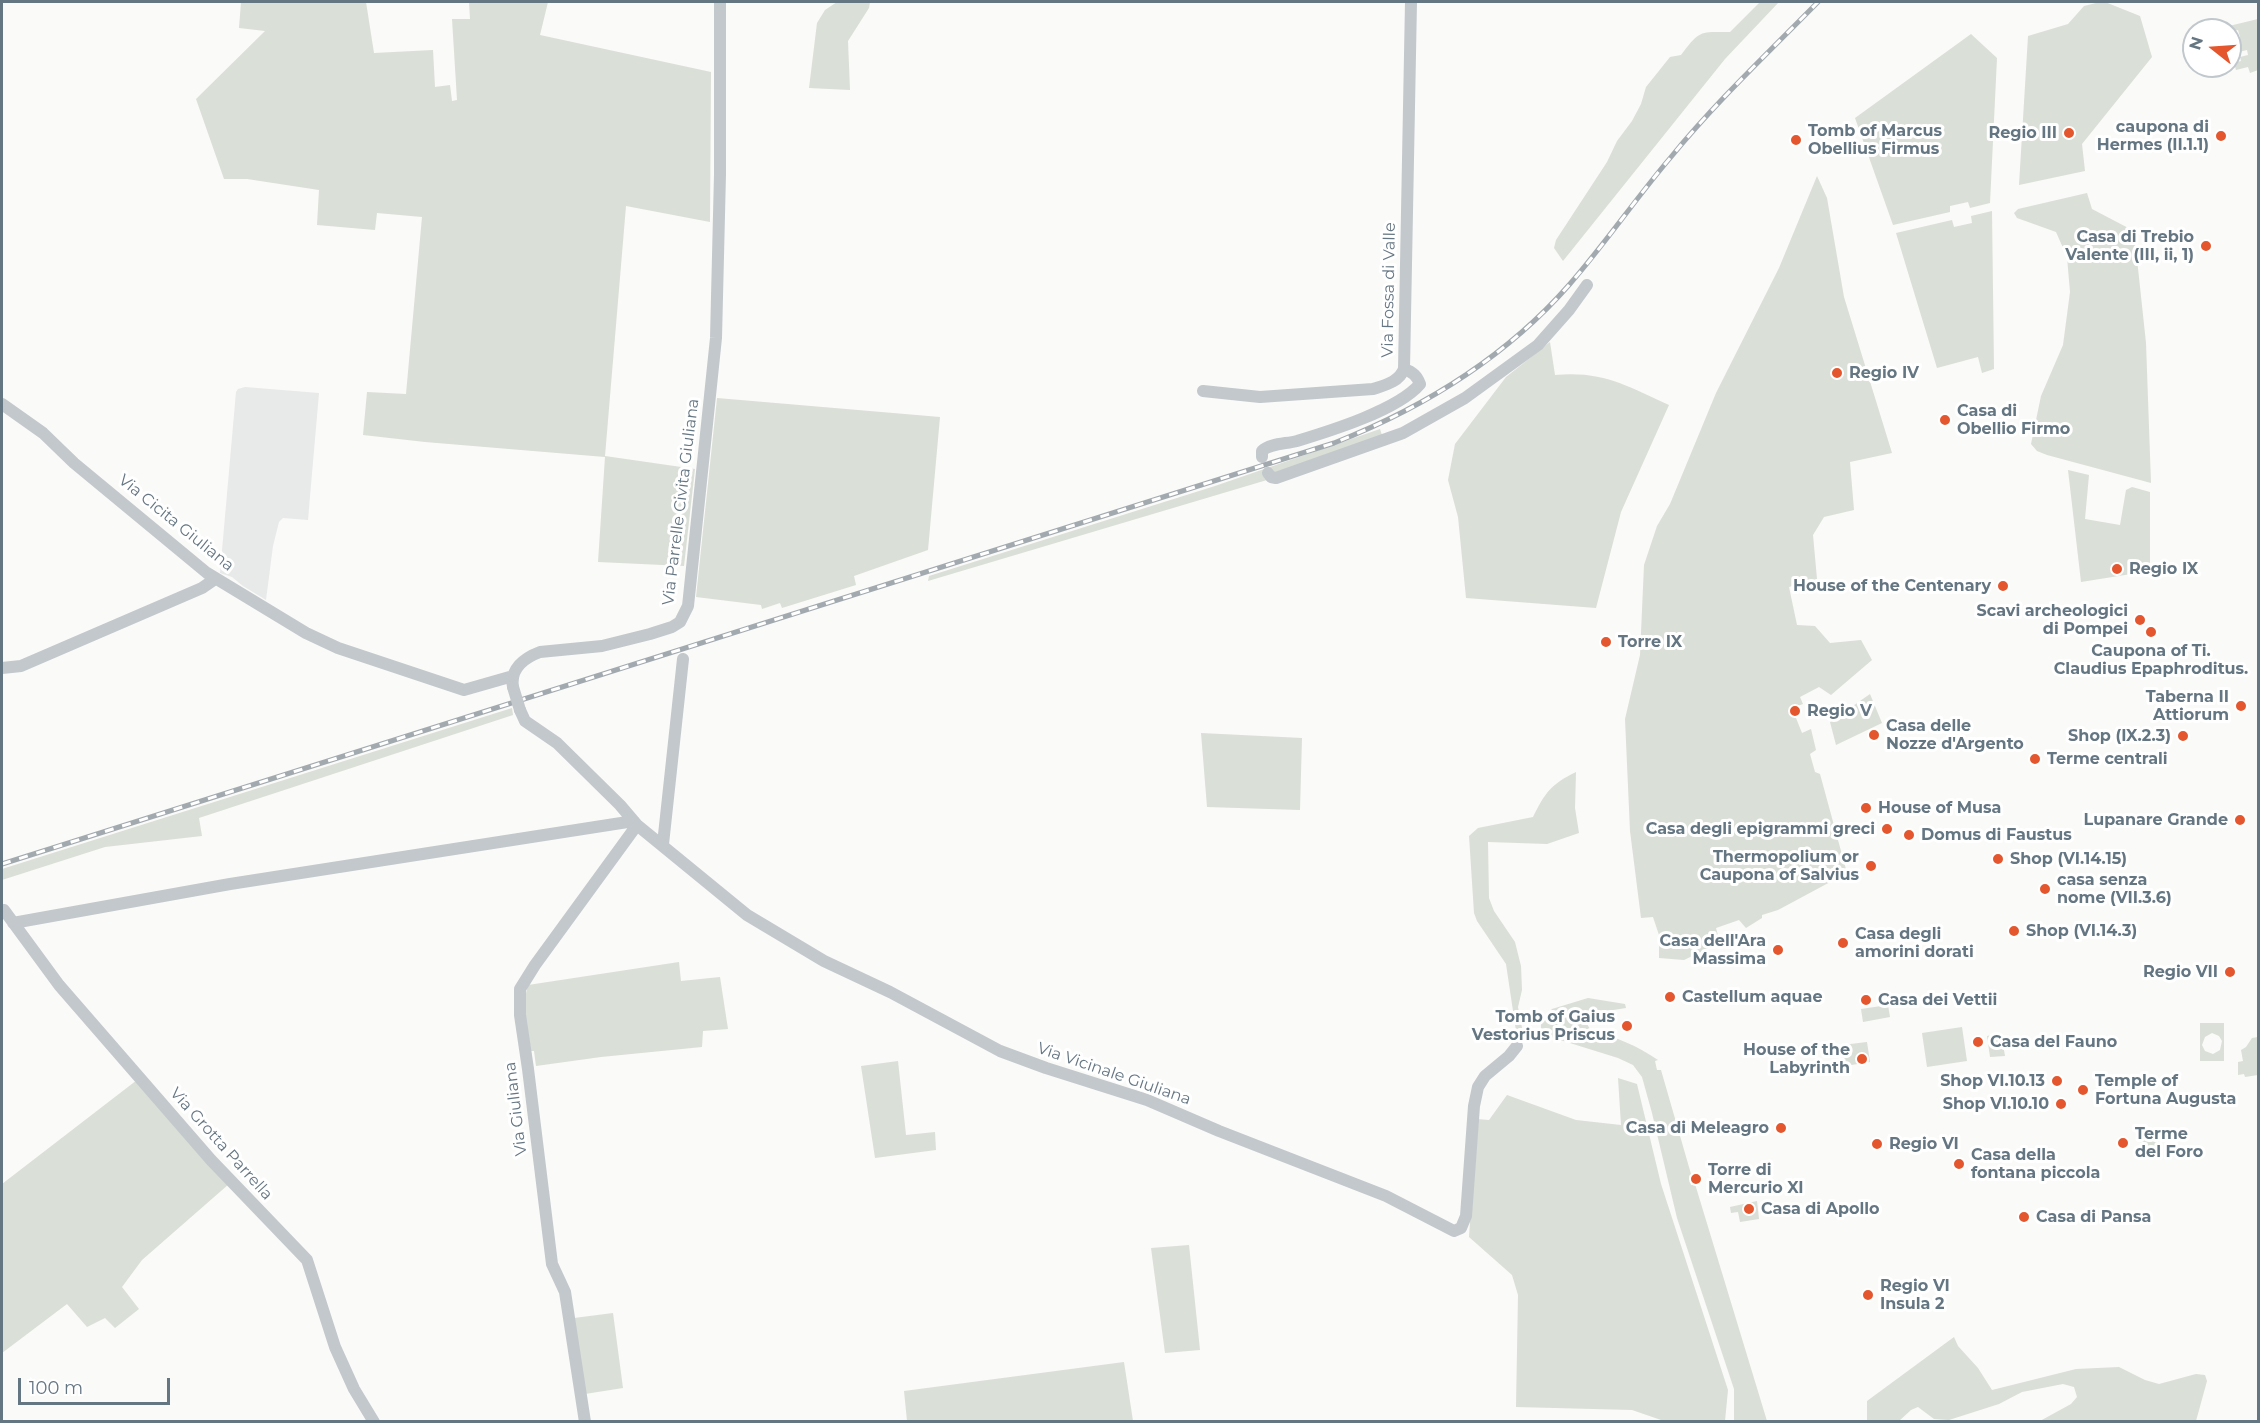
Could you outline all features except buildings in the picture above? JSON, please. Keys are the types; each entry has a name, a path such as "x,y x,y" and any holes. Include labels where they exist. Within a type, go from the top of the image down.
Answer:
{"street":[{"name":"Via Parrelle Civita Giuliana","path":"513,681 524,660 540,652 602,646 672,627 680,622 688,606 716,338 720,174 720,2"},
{"name":"Via Fossa di Valle","path":"1203,391 1260,397 1373,389 1390,384 1402,375 1404,369 1411,2"},
{"path":"1268,473 1271,477 1276,478 1403,433 1456,403 1503,372 1538,345 1569,310 1587,285"},
{"path":"1262,457 1262,451 1266,447 1296,441 1350,423 1413,393 1420,384 1417,377 1404,369"},
{"name":"Via Cicita Giuliana","path":"2,404 43,433 74,463 215,579 318,639 464,690 513,681"},
{"path":"2,668 21,666 202,588 215,579"},
{"path":"663,844 683,659"},
{"path":"513,681 525,721 557,742 636,823"},
{"path":"13,923 242,883 636,823"},
{"name":"Via Vicinale Giuliana","path":"636,823 747,915 768,929 847,973 890,992 981,1042 1046,1068 1147,1100 1386,1196 1454,1230 1461,1228 1466,1216 1474,1106 1478,1087 1485,1076 1517,1047"},
{"name":"Via Giuliana","path":"585,1422 565,1292 552,1264 520,1015 520,989 636,823"},
{"name":"Via Grotta Parrella","path":"4,910 59,985 211,1160 307,1260 335,1347 354,1389 374,1422"}],"shaded area":[{"path":"241,2 366,2 374,53 433,50 435,87 450,85 452,101 457,100 452,19 470,19 469,2 548,2 540,35 711,72 710,222 626,206 605,456 695,469 684,566 598,562 605,457 363,435 367,392 406,394 422,217 377,213 375,230 317,225 319,190 247,179 224,179 196,99 265,31 239,28"},
{"path":"837,2 870,2 869,8 848,41 850,90 809,88 817,23 825,10"},
{"path":"1760,2 1779,2 1725,59 1563,261 1554,248 1556,240 1607,162 1617,141 1632,121 1641,104 1646,87 1670,57 1681,55 1701,34 1730,32"},
{"path":"2100,2 2140,16 2152,57 2082,144 2085,171 2019,185 2028,36 2068,24 2084,6"},
{"path":"2258,19 2258,70 2250,73 2248,67 2242,68 2242,56 2248,55 2247,50 2242,51 2242,23"},
{"path":"1971,34 1997,58 1990,203 1970,208 1968,202 1950,206 1950,212 1893,225 1855,118"},
{"path":"1817,176 1827,198 1844,297 1892,453 1850,462 1854,510 1824,517 1813,535 1817,579 1789,587 1797,625 1815,626 1830,643 1861,640 1872,660 1831,695 1819,687 1800,697 1803,704 1792,708 1802,733 1811,729 1816,750 1810,754 1815,772 1820,774 1847,873 1778,910 1762,915 1762,918 1746,928 1739,920 1716,928 1720,943 1684,960 1659,958 1659,935 1653,917 1641,918 1630,831 1625,719 1640,655 1644,565 1657,526 1670,504 1716,393 1779,268"},
{"path":"2087,193 2092,209 2134,231 2146,343 2151,483 2047,455 2037,451 2031,444 2041,396 2063,345 2070,292 2067,257 2056,232 2017,218 2014,213 2018,209"},
{"path":"1992,211 1994,369 1982,373 1978,357 1937,368 1896,233 1952,220 1954,227 1972,223 1971,216"},
{"path":"1550,342 1555,375 1588,375 1615,381 1669,405 1621,512 1596,608 1466,598 1458,517 1448,480 1455,444 1506,377"},
{"path":"245,387 319,393 308,520 283,518 279,522 273,546 266,600 232,577 220,573 236,392"},
{"path":"717,398 940,417 928,550 854,576 856,585 782,608 780,603 762,609 761,605 696,597"},
{"path":"1380,429 1382,435 1267,480 928,581 929,576 1215,486"},
{"path":"2068,470 2089,475 2085,519 2120,525 2126,490 2132,487 2150,492 2150,571 2081,582"},
{"path":"1870,694 1882,723 1836,745 1830,722"},
{"path":"512,708 513,715 199,818 202,836 105,847 2,880 2,869"},
{"path":"1201,733 1302,738 1300,810 1207,807"},
{"path":"1576,772 1575,808 1579,833 1547,844 1488,842 1489,898 1494,911 1515,942 1521,966 1522,990 1518,1007 1523,1033 1516,1031 1506,964 1474,913 1469,836 1478,828 1533,817 1550,790"},
{"path":"679,962 681,981 720,977 728,1029 703,1031 702,1047 536,1066 534,1051 530,1051 525,1018 528,985"},
{"path":"1588,998 1625,1004 1626,1008 1582,1015 1591,1031 1626,1042 1658,1060 1655,1061 1657,1070 1661,1070 1691,1174 1689,1176 1691,1185 1695,1184 1767,1421 1734,1421 1734,1389 1677,1218 1642,1077 1633,1065 1618,1058 1541,1034 1541,1021 1552,1009"},
{"path":"1888,1005 1890,1017 1863,1022 1861,1009"},
{"path":"2200,1023 2224,1023 2224,1061 2200,1061","holes":["2212,1033 2219,1036 2222,1041 2220,1050 2213,1054 2205,1051 2202,1045 2205,1037"]},
{"path":"1962,1027 1967,1061 1927,1067 1922,1033"},
{"path":"2001,1033 2005,1056 1990,1057 1987,1036"},
{"path":"2258,1037 2258,1075 2245,1077 2244,1074 2238,1075 2238,1062 2243,1061 2241,1050 2252,1038"},
{"path":"1867,1042 1870,1062 1845,1066 1842,1045"},
{"path":"898,1061 906,1135 935,1132 936,1150 875,1158 861,1066"},
{"path":"1618,1078 1637,1084 1661,1184 1728,1390 1725,1421 1664,1421 1632,1410 1516,1407 1518,1295 1512,1275 1469,1237 1477,1119 1489,1120 1507,1095 1576,1120 1621,1125"},
{"path":"137,1080 229,1184 142,1260 122,1287 139,1309 115,1328 105,1318 87,1327 67,1304 2,1353 2,1184"},
{"path":"2156,1130 2161,1149 2142,1152 2139,1132"},
{"path":"1757,1201 1759,1219 1740,1222 1738,1212 1731,1213 1730,1207"},
{"path":"1189,1245 1200,1350 1165,1353 1151,1248"},
{"path":"613,1313 623,1388 585,1394 574,1318"},
{"path":"1954,1337 1958,1346 1978,1368 1992,1390 2076,1369 2119,1367 2159,1384 2196,1374 2205,1375 2207,1381 2196,1421 2040,1421 2071,1404 2077,1397 2074,1387 2063,1384 2022,1392 1999,1404 1949,1420 1934,1419 1918,1407 1899,1421 1867,1421 1867,1401"},
{"path":"1124,1362 1133,1421 907,1421 904,1391"}],"railway":[{"path":"2,864 1334,443 1399,414 1431,397 1490,358 1544,311 1569,285 1688,137 1818,2"}],"place":[{"name":"Regio III","path":"2069,133"},
{"name":"caupona di Hermes (II.1.1)","path":"2221,136"},
{"name":"Tomb of Marcus Obellius Firmus","path":"1796,140"},
{"name":"Casa di Trebio Valente (III, ii, 1)","path":"2206,246"},
{"name":"Regio IV","path":"1837,373"},
{"name":"Casa di Obellio Firmo","path":"1945,420"},
{"name":"Regio IX","path":"2117,569"},
{"name":"House of the Centenary","path":"2003,586"},
{"name":"Scavi archeologici di Pompei","path":"2140,620"},
{"name":"Caupona of Ti. Claudius Epaphroditus.","path":"2151,632"},
{"name":"Torre IX","path":"1606,642"},
{"name":"Taberna II Attiorum","path":"2241,706"},
{"name":"Regio V","path":"1795,711"},
{"name":"Casa delle Nozze d'Argento","path":"1874,735"},
{"name":"Shop (IX.2.3)","path":"2183,736"},
{"name":"Terme centrali","path":"2035,759"},
{"name":"House of Musa","path":"1866,808"},
{"name":"Lupanare Grande","path":"2240,820"},
{"name":"Casa degli epigrammi greci","path":"1887,829"},
{"name":"Domus di Faustus","path":"1909,835"},
{"name":"Shop (VI.14.15)","path":"1998,859"},
{"name":"Thermopolium or Caupona of Salvius","path":"1871,866"},
{"name":"casa senza nome (VII.3.6)","path":"2045,889"},
{"name":"Shop (VI.14.3)","path":"2014,931"},
{"name":"Casa degli amorini dorati","path":"1843,943"},
{"name":"Casa dell'Ara Massima","path":"1778,950"},
{"name":"Regio VII","path":"2230,972"},
{"name":"Castellum aquae","path":"1670,997"},
{"name":"Casa dei Vettii","path":"1866,1000"},
{"name":"Tomb of Gaius Vestorius Priscus","path":"1627,1026"},
{"name":"Casa del Fauno","path":"1978,1042"},
{"name":"House of the Labyrinth","path":"1862,1059"},
{"name":"Shop VI.10.13","path":"2057,1081"},
{"name":"Temple of Fortuna Augusta","path":"2083,1090"},
{"name":"Shop VI.10.10","path":"2061,1104"},
{"name":"Casa di Meleagro","path":"1781,1128"},
{"name":"Terme del Foro","path":"2123,1143"},
{"name":"Regio VI","path":"1877,1144"},
{"name":"Casa della fontana piccola","path":"1959,1164"},
{"name":"Torre di Mercurio XI","path":"1696,1179"},
{"name":"Casa di Apollo","path":"1749,1209"},
{"name":"Casa di Pansa","path":"2024,1217"},
{"name":"Regio VI Insula 2","path":"1868,1295"}]}
